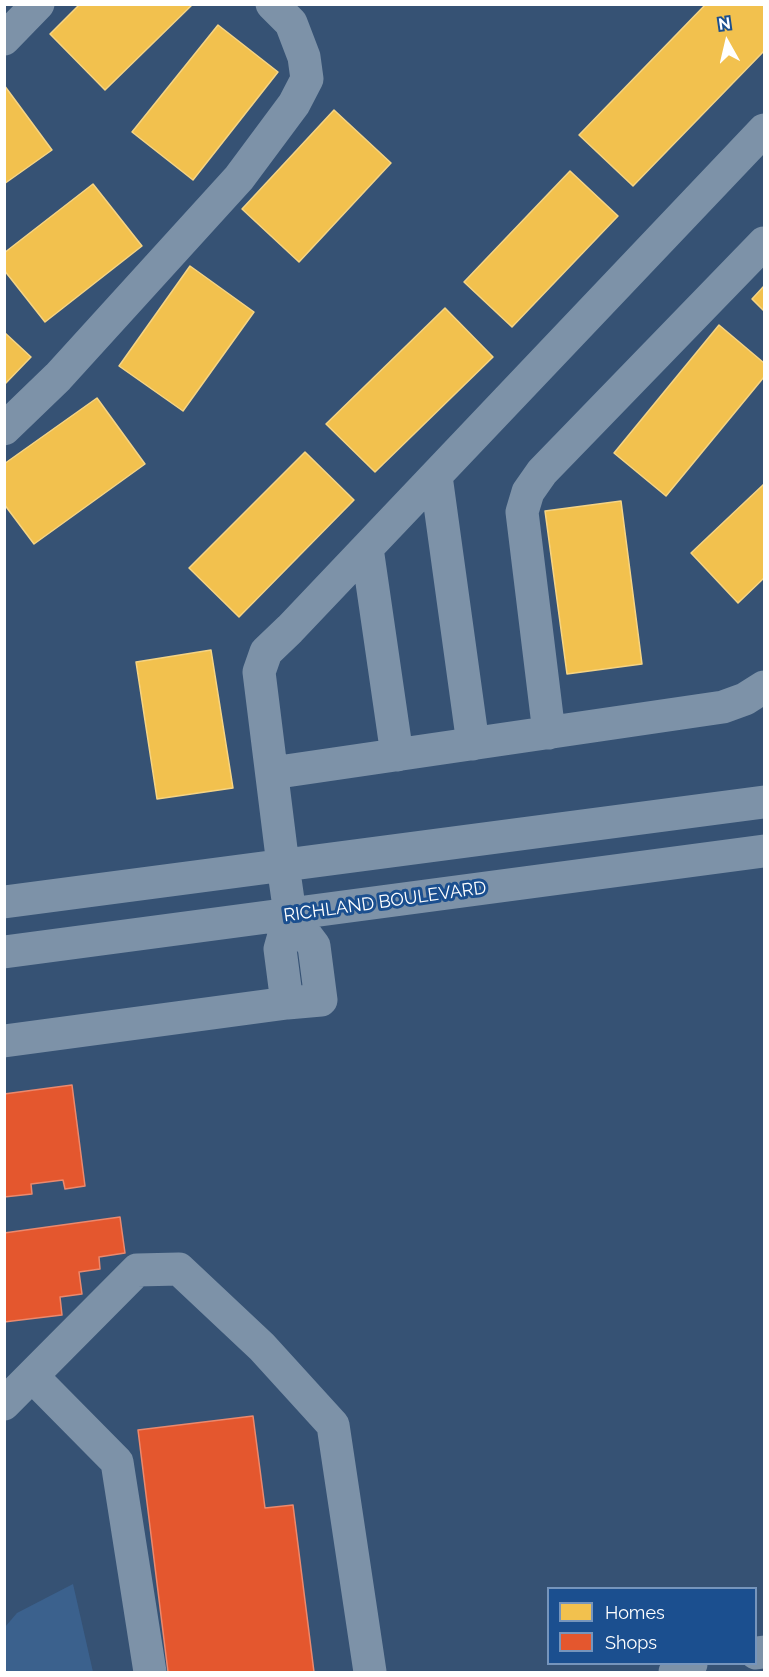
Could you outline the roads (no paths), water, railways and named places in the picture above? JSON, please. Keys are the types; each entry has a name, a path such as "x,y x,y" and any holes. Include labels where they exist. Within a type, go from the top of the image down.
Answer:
{"street":[{"path":"4,39 38,4"},
{"path":"4,429 58,377 239,178 294,104 307,80 304,57 291,23 272,4"},
{"path":"286,1003 280,950 290,914 259,672 266,651 290,629 765,130"},
{"path":"549,733 522,512 528,492 542,472 765,243"},
{"path":"436,476 473,744"},
{"path":"367,548 397,755"},
{"path":"272,773 723,706 745,699 765,687"},
{"path":"4,902 765,802"},
{"name":"RICHLAND BOULEVARD","path":"4,952 765,851"},
{"path":"4,1041 321,1000 314,946 290,914"},
{"path":"4,1404 136,1270 179,1269 262,1347 333,1425 370,1672"},
{"path":"32,1376 117,1462 150,1672"},
{"path":"675,1672 689,1665"}],"water":[{"path":"73,1584 93,1672 5,1672 5,1627 17,1613"}]}
